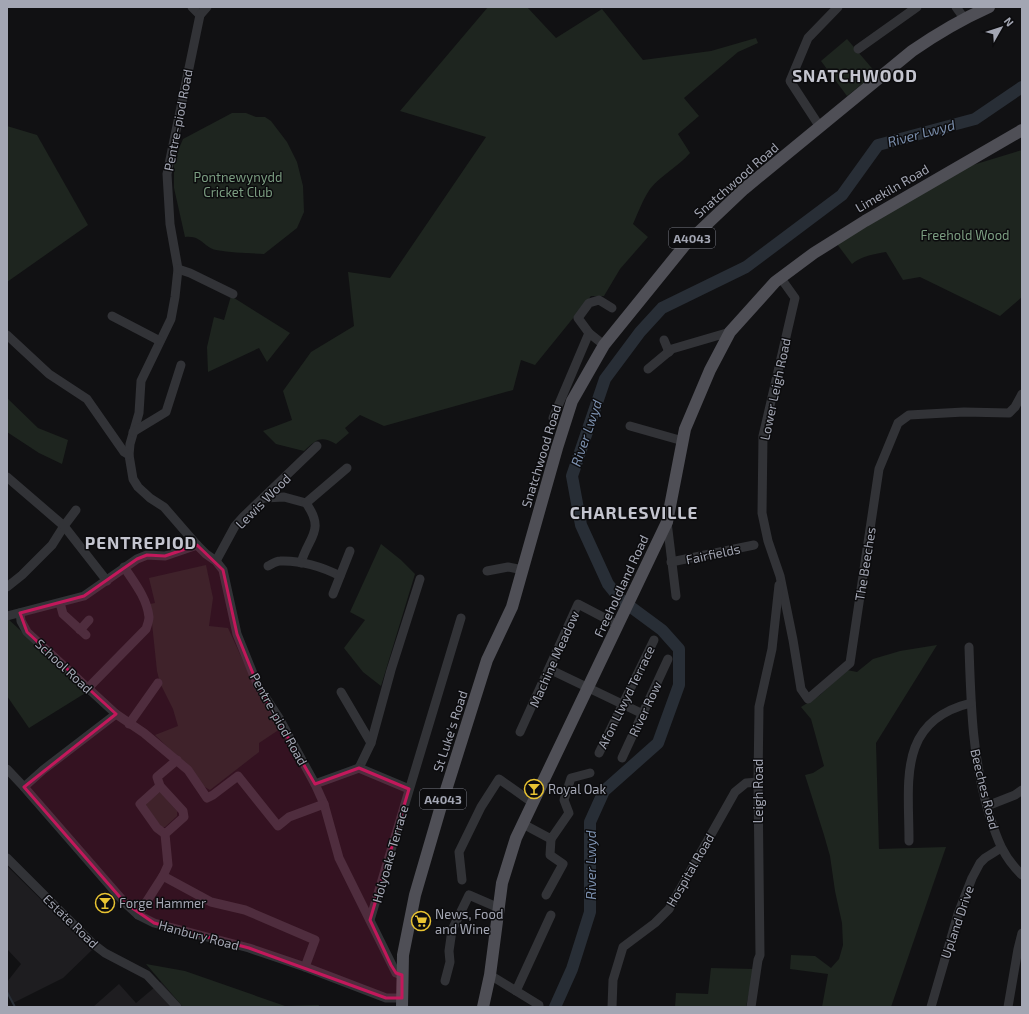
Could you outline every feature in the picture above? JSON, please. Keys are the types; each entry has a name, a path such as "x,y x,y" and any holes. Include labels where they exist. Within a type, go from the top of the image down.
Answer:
{"main road":[{"name":"Snatchwood Road","path":"523,570 557,448 572,401 604,345 685,245 744,189 912,51 936,34 964,18 989,7"},
{"name":"Limekiln Road","path":"780,277 865,220 1022,130"},
{"name":"Freeholdland Road","path":"483,1007 490,976 502,883 516,838 667,522 685,430 710,370 730,332 780,277"},
{"name":"St Luke's Road","path":"402,1003 402,955 415,895 441,806 488,660 512,607 523,570"}],"street":[{"path":"192,7 200,15 207,7"},
{"path":"820,127 790,81 808,38 838,7"},
{"path":"858,49 917,7"},
{"path":"956,7 964,18"},
{"name":"Pentre-piod Road","path":"200,15 167,174 170,224 178,268 171,319 141,381 139,413 130,444 129,458 134,479 138,487 150,498 164,507 197,545 223,570 237,634 258,686 279,718 315,784 324,804 339,858 391,965 396,973 402,975"},
{"path":"178,268 233,294"},
{"name":"Lower Leigh Road","path":"780,277 795,298 763,436 762,506 762,514 768,541 780,576"},
{"path":"604,345 589,332 578,318 589,303 599,300 612,308"},
{"path":"112,316 160,341"},
{"path":"553,418 589,332"},
{"path":"648,369 672,349 730,332"},
{"path":"7,335 49,374 87,399 129,458"},
{"path":"664,340 669,352"},
{"path":"133,432 166,412 181,365"},
{"name":"The Beeches","path":"780,576 801,689 808,699 850,663 879,469 898,423 909,415 964,412 1009,413 1015,407 1022,394"},
{"path":"630,426 683,441"},
{"name":"Lewis Wood","path":"216,562 235,526 317,446"},
{"path":"306,503 347,468"},
{"path":"7,477 64,526 107,581"},
{"path":"265,498 284,497 306,503 316,520 316,529 301,563"},
{"path":"7,587 22,575 52,545 76,510"},
{"path":"667,522 676,596"},
{"path":"7,616 84,596 137,559 147,555 165,556 197,545"},
{"name":"Fairfields","path":"672,562 754,545"},
{"path":"333,594 350,551"},
{"path":"268,566 278,561 301,563 330,571 340,576"},
{"path":"90,690 90,686 146,630 149,618 146,603 124,567"},
{"path":"487,572 508,567 523,570"},
{"name":"Leigh Road","path":"751,1007 760,955 758,782 759,708 772,649 780,576"},
{"path":"359,768 371,743 391,670 420,579"},
{"path":"60,603 63,614 83,633 89,620"},
{"name":"Machine Meadow","path":"520,732 578,604 618,625"},
{"name":"School Road","path":"20,613 21,621 27,632 116,714 188,770 208,798 238,776 278,826 289,817 324,804"},
{"name":"Holyoake Terrace","path":"370,920 461,618"},
{"name":"Afon Llwyd Terrace","path":"599,754 654,640"},
{"name":"Beeches Road","path":"969,647 970,703 975,755 987,806 1001,848 1011,863 1022,875"},
{"name":"River Row","path":"622,758 668,659"},
{"path":"549,669 643,714"},
{"path":"129,724 158,684"},
{"path":"341,692 371,743"},
{"path":"909,841 909,768 918,740 926,727 938,716 949,709 970,703"},
{"path":"24,787 116,714"},
{"path":"165,834 184,816 183,811 160,786 157,777 177,760"},
{"path":"315,784 359,768 409,789"},
{"name":"Hanbury Road","path":"7,769 125,903 138,915 154,924 249,948 402,1003"},
{"path":"546,895 563,864 550,855 551,839 568,813 564,800 571,778 590,773"},
{"path":"462,880 459,852 481,807 499,778 533,803"},
{"name":"Hospital Road","path":"612,1007 614,980 623,947 655,923 669,909 735,792 746,783 758,782"},
{"path":"138,915 163,876 168,865 165,834 157,828 140,804 160,786"},
{"path":"987,806 1015,795 1022,790"},
{"path":"523,824 551,839"},
{"name":"Upland Drive","path":"931,1007 958,914 972,878 980,863 1001,848"},
{"name":"Estate Road","path":"7,858 92,942 106,953 147,975 177,1007"},
{"path":"163,876 211,902 245,910 315,940 305,967"},
{"path":"445,981 450,962 449,951 452,930 469,895 499,908"},
{"path":"516,991 551,915"},
{"path":"1008,1007 1022,933"},
{"path":"490,976 539,1005 539,1007"}],"highlighted area":[{"path":"197,545 223,570 237,634 258,686 315,784 359,768 409,789 370,920 391,965 396,973 402,975 402,998 386,998 249,948 154,923 125,903 24,787 116,714 27,632 20,613 84,596 137,559 147,555 165,556"}],"shaded area":[{"path":"7,866 92,950 63,978 13,1003 7,992 7,982 21,964 7,949"},
{"path":"161,982 183,1007 93,1007 119,984 136,1003"}],"green space":[{"path":"488,7 527,7 556,38 602,9 643,60 711,51 756,38 758,43 738,52 684,98 699,116 678,134 690,153 654,184 643,202 633,224 648,237 620,269 604,296 591,296 535,365 521,360 513,390 384,426 360,415 345,428 349,433 336,444 322,439 312,444 304,451 276,444 263,431 292,420 283,391 311,352 354,326 348,272 390,278 486,137 400,111"},
{"path":"847,39 876,73 847,96 821,61"},
{"name":"Pontnewynydd Cricket Club","path":"232,113 246,113 256,117 265,117 271,121 287,142 297,162 303,186 304,212 297,228 264,254 216,250 208,247 195,238 185,237 174,188 174,160 183,139"},
{"path":"7,126 37,135 88,225 7,282"},
{"name":"Freehold Wood","path":"1022,150 1022,297 1000,316 920,277 903,280 886,252 864,257 852,264 837,244 963,168"},
{"path":"231,296 290,333 267,362 259,348 208,372 207,347 214,317 224,320"},
{"path":"7,398 38,428 68,440 62,464 39,453 7,432"},
{"path":"381,544 401,560 415,574 381,686 363,672 344,648 365,620 350,612"},
{"path":"206,565 213,598 209,626 228,628 256,689 280,729 259,743 259,752 210,790 203,786 190,769 155,735 178,726 173,709 160,683 157,671 150,604 155,603 149,578"},
{"path":"7,618 87,692 29,728 7,696"},
{"path":"937,645 876,743 879,849 946,847 891,1007 822,1007 828,974 790,969 791,955 815,956 831,968 839,959 843,945 842,923 835,891 830,856 805,775 813,773 824,766 811,719 801,707 820,695 847,670 857,672 873,659 900,651"},
{"path":"160,792 177,811 177,816 165,827 161,827 145,804"},
{"path":"146,964 185,971 285,1006 319,1005 318,1007 183,1007"},
{"path":"711,968 754,969 746,1007 675,1007 676,993 708,994"}],"waterway":[{"name":"River Lwyd","path":"555,1007 572,969 590,912 590,822 604,791 658,743 679,685 679,649 662,630 620,599 608,584 581,525 572,476 605,379 640,332 662,308 746,267 842,195 878,145 975,119 1022,87"},
{"path":"7,992 15,1007"}],"place":[{"name":"Royal Oak","path":"534,789"},
{"name":"Forge Hammer","path":"105,903"},
{"name":"News, Food and Wine","path":"421,921"}],"district":[{"name":"SNATCHWOOD","path":"855,75"},
{"name":"CHARLESVILLE","path":"634,512"},
{"name":"PENTREPIOD","path":"141,542"}]}
